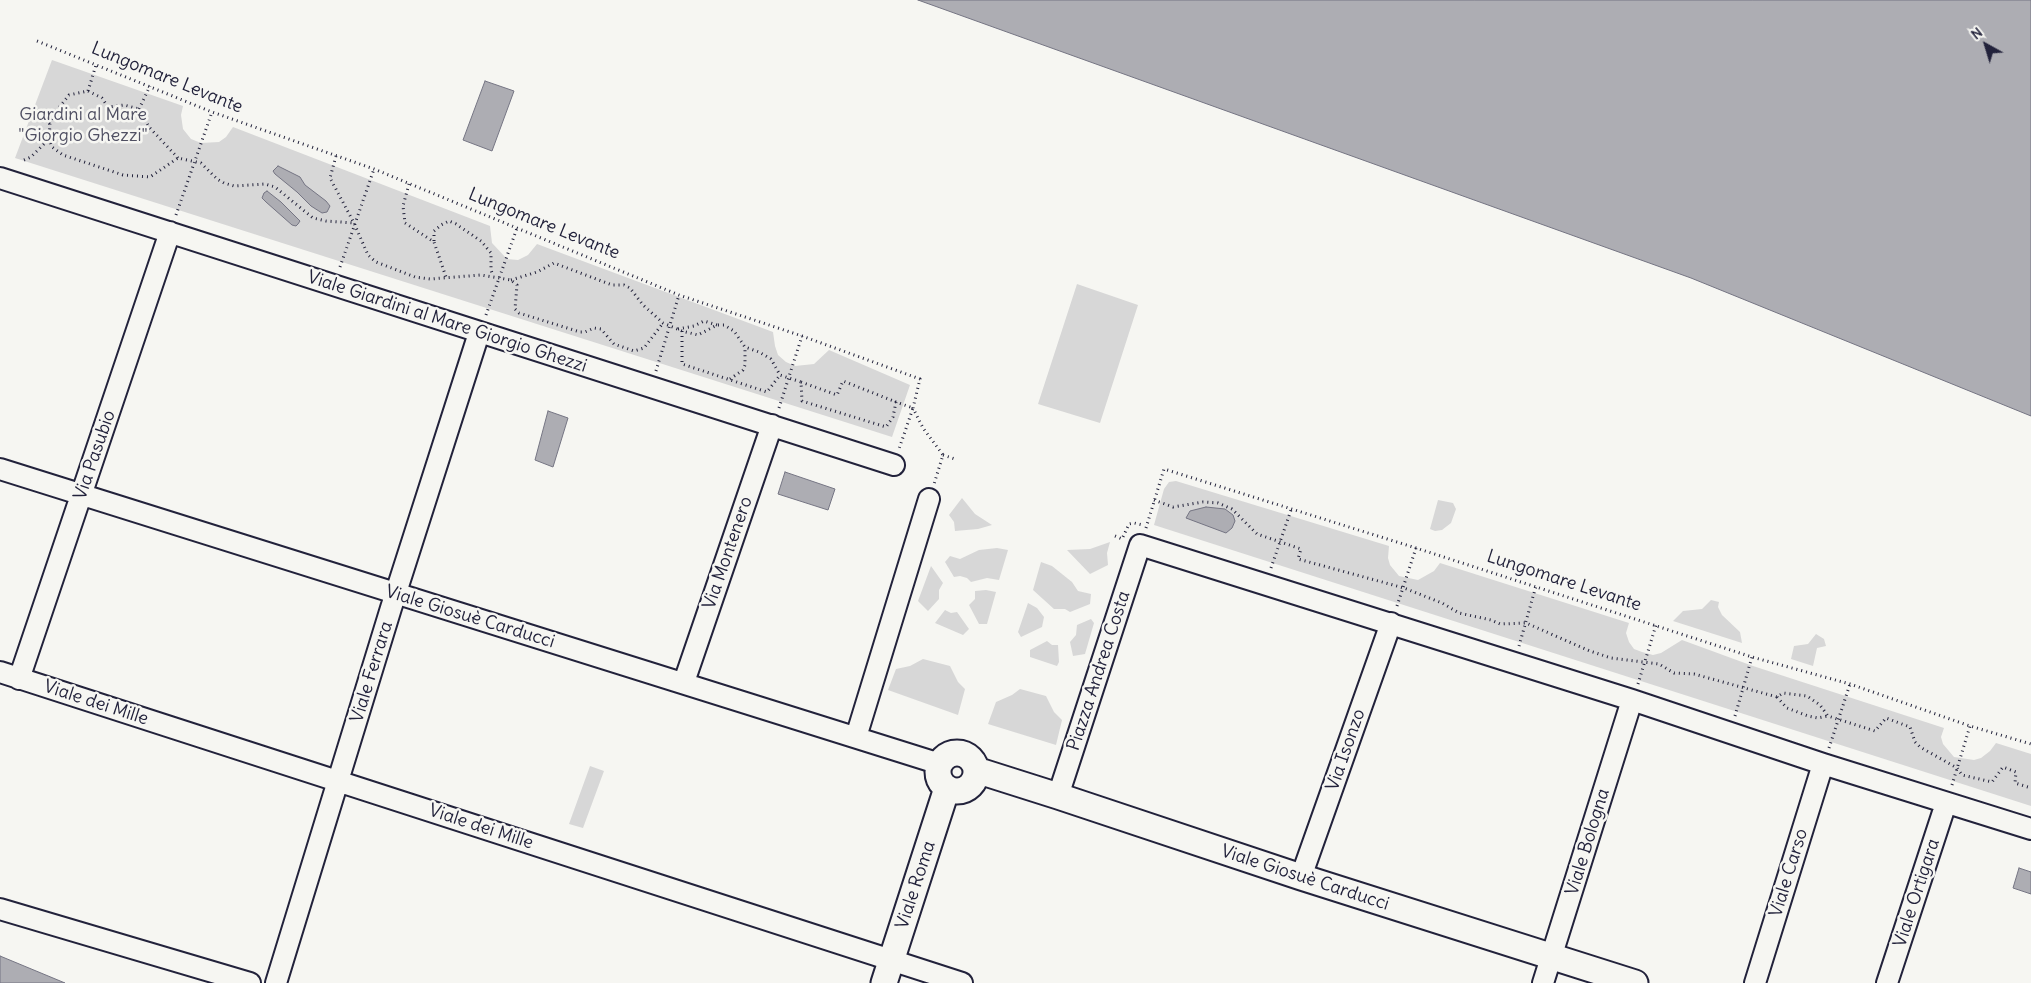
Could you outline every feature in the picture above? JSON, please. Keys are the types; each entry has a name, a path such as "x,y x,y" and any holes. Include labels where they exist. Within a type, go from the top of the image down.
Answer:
{"street":[{"name":"Viale Giardini al Mare Giorgio Ghezzi","path":"0,178 894,464"},
{"name":"Via Pasubio","path":"19,679 170,232"},
{"name":"Viale Ferrara","path":"276,983 396,594 480,332"},
{"name":"Via Montenero","path":"684,682 772,425"},
{"name":"Viale Giosuè Carducci","path":"0,469 396,594 684,682 940,764"},
{"path":"856,737 929,499"},
{"path":"1140,545 1391,623 1632,700 1823,764 2031,829"},
{"name":"Piazza Andrea Costa","path":"1058,796 1140,545"},
{"name":"Via Isonzo","path":"1301,877 1391,623"},
{"name":"Viale dei Mille","path":"0,672 338,781 887,972 962,983"},
{"name":"Viale Bologna","path":"1543,983 1632,700"},
{"path":"960,753 971,759 976,770 973,782 964,789 953,790 947,788 940,780 938,769 948,755 960,753"},
{"name":"Viale Carso","path":"1755,983 1823,764"},
{"name":"Viale Giosuè Carducci","path":"976,770 1301,877 1635,983"},
{"name":"Viale Roma","path":"887,972 947,788"},
{"name":"Viale Ortigara","path":"1887,983 1946,803"},
{"path":"0,909 250,983"}],"path":[{"name":"Lungomare Levante","path":"38,41 212,112 374,169 679,295 802,336 920,379 913,408"},
{"path":"88,91 96,65"},
{"path":"139,109 150,86"},
{"path":"178,158 150,177 124,175 63,154 52,147 48,139 50,124 54,114 70,94 88,91 102,98 108,107 124,105 139,109 149,127 178,158 201,163 224,184 234,186 265,184 276,187 313,218 326,221 354,222"},
{"path":"33,111 50,124"},
{"path":"170,232 212,112"},
{"path":"24,160 32,156 48,139"},
{"path":"336,156 330,178 354,222 368,255 376,262 415,277 430,279 493,276 511,280 517,285 515,310 519,313 580,332 594,328 601,329 614,344 634,351 644,348 663,323"},
{"path":"333,286 374,169"},
{"path":"409,184 403,206 405,222 434,242"},
{"path":"446,277 434,242 434,231 449,221 481,241 491,253 493,276"},
{"path":"480,332 517,228"},
{"path":"511,280 537,272 554,263 612,285 624,285 630,288 643,305 669,326 698,335 717,325"},
{"path":"651,387 679,295"},
{"path":"680,330 704,321 724,325 734,331 744,347 745,365 743,370 729,380"},
{"path":"680,330 682,364 767,392 780,375"},
{"path":"772,425 790,379 802,336"},
{"path":"744,347 759,352 771,359 780,375 790,379 837,395 843,381 913,408 923,428 943,455 955,459"},
{"path":"801,382 802,401 886,427 893,417 896,402"},
{"path":"894,464 913,408"},
{"path":"929,499 943,455"},
{"name":"Lungomare Levante","path":"1140,545 1164,469 1536,586 1752,657 1850,684 1970,726 2031,744"},
{"path":"1154,500 1173,507 1204,502 1218,503 1232,509 1257,534 1301,549 1298,559 1404,588 1442,603 1459,613 1491,620 1500,624 1526,623 1590,651 1611,658 1659,664 1674,673 1694,674 1777,697 1787,708 1808,716 1838,718 1875,731 1886,718 1910,727 1915,742 1920,747 1957,768 1962,775 1992,782 2002,767 2016,772 2016,783 2031,788"},
{"path":"1266,585 1291,510"},
{"path":"1391,623 1416,548"},
{"path":"1515,663 1536,586"},
{"path":"1632,700 1656,625"},
{"path":"1730,734 1752,657"},
{"path":"1823,764 1850,684"},
{"path":"1777,697 1783,693 1807,696 1820,705 1828,716"},
{"path":"1946,803 1970,726"}],"green space":[{"name":"Giardini al Mare \"Giorgio Ghezzi\"","path":"52,60 183,106 181,115 183,129 191,139 201,143 219,142 226,137 233,127 490,226 492,243 507,259 518,260 528,255 537,244 773,332 778,355 786,362 795,366 814,364 829,350 910,385 892,437 15,158"},
{"path":"1077,284 1138,305 1100,423 1038,404"},
{"path":"1176,481 1389,546 1388,558 1390,565 1399,576 1418,580 1434,571 1440,563 1629,623 1626,633 1629,642 1634,649 1642,652 1653,655 1661,653 1682,640 1753,666 1944,728 1941,737 1943,744 1954,757 1974,760 1981,758 1996,743 2031,754 2031,806 1154,525 1164,489 1169,482"},
{"path":"962,498 975,514 992,525 978,529 955,531 954,522 949,515"},
{"path":"1438,500 1453,503 1456,509 1451,523 1442,530 1435,531 1430,529"},
{"path":"1110,542 1107,553 1108,565 1090,574 1067,550 1090,549"},
{"path":"997,548 1008,550 999,580 987,578 971,582 967,578 954,577 945,562 950,556 960,559 979,550"},
{"path":"1041,562 1052,566 1072,582 1078,591 1091,594 1090,604 1070,612 1065,609 1054,609 1033,590"},
{"path":"931,566 943,583 939,590 939,599 928,611 918,601"},
{"path":"986,590 996,592 987,624 979,624 969,605 975,599 975,591"},
{"path":"1711,600 1719,602 1718,607 1722,615 1740,632 1742,643 1673,621 1683,611 1702,609"},
{"path":"1028,603 1037,608 1044,617 1042,627 1021,637 1018,632"},
{"path":"945,610 951,613 957,612 969,629 963,635 935,623"},
{"path":"1091,619 1094,623 1085,654 1073,656 1070,642 1076,635 1077,625"},
{"path":"1816,634 1824,639 1826,646 1817,648 1813,666 1791,659 1794,646 1808,644"},
{"path":"1047,641 1052,645 1058,645 1059,662 1057,666 1030,657 1030,650"},
{"path":"923,659 950,666 958,682 965,689 958,715 888,690 896,669 910,666"},
{"path":"1020,689 1046,696 1054,712 1062,720 1056,745 988,724 996,702"},
{"path":"590,766 604,771 583,828 569,824"}],"shaded area":[{"path":"918,0 2031,0 2031,416 1691,278"},
{"path":"485,81 514,91 492,151 463,140"},
{"path":"278,166 300,177 305,185 326,201 330,206 327,212 322,213 311,206 275,174 273,171"},
{"path":"267,191 300,221 296,226 292,225 262,198"},
{"path":"548,411 568,418 553,467 535,460"},
{"path":"785,472 835,489 828,510 778,494"},
{"path":"1206,507 1225,509 1233,515 1235,521 1232,528 1226,533 1186,518 1190,511"},
{"path":"2019,868 2031,872 2031,894 2013,888"},
{"path":"0,956 65,983 0,983"}]}
